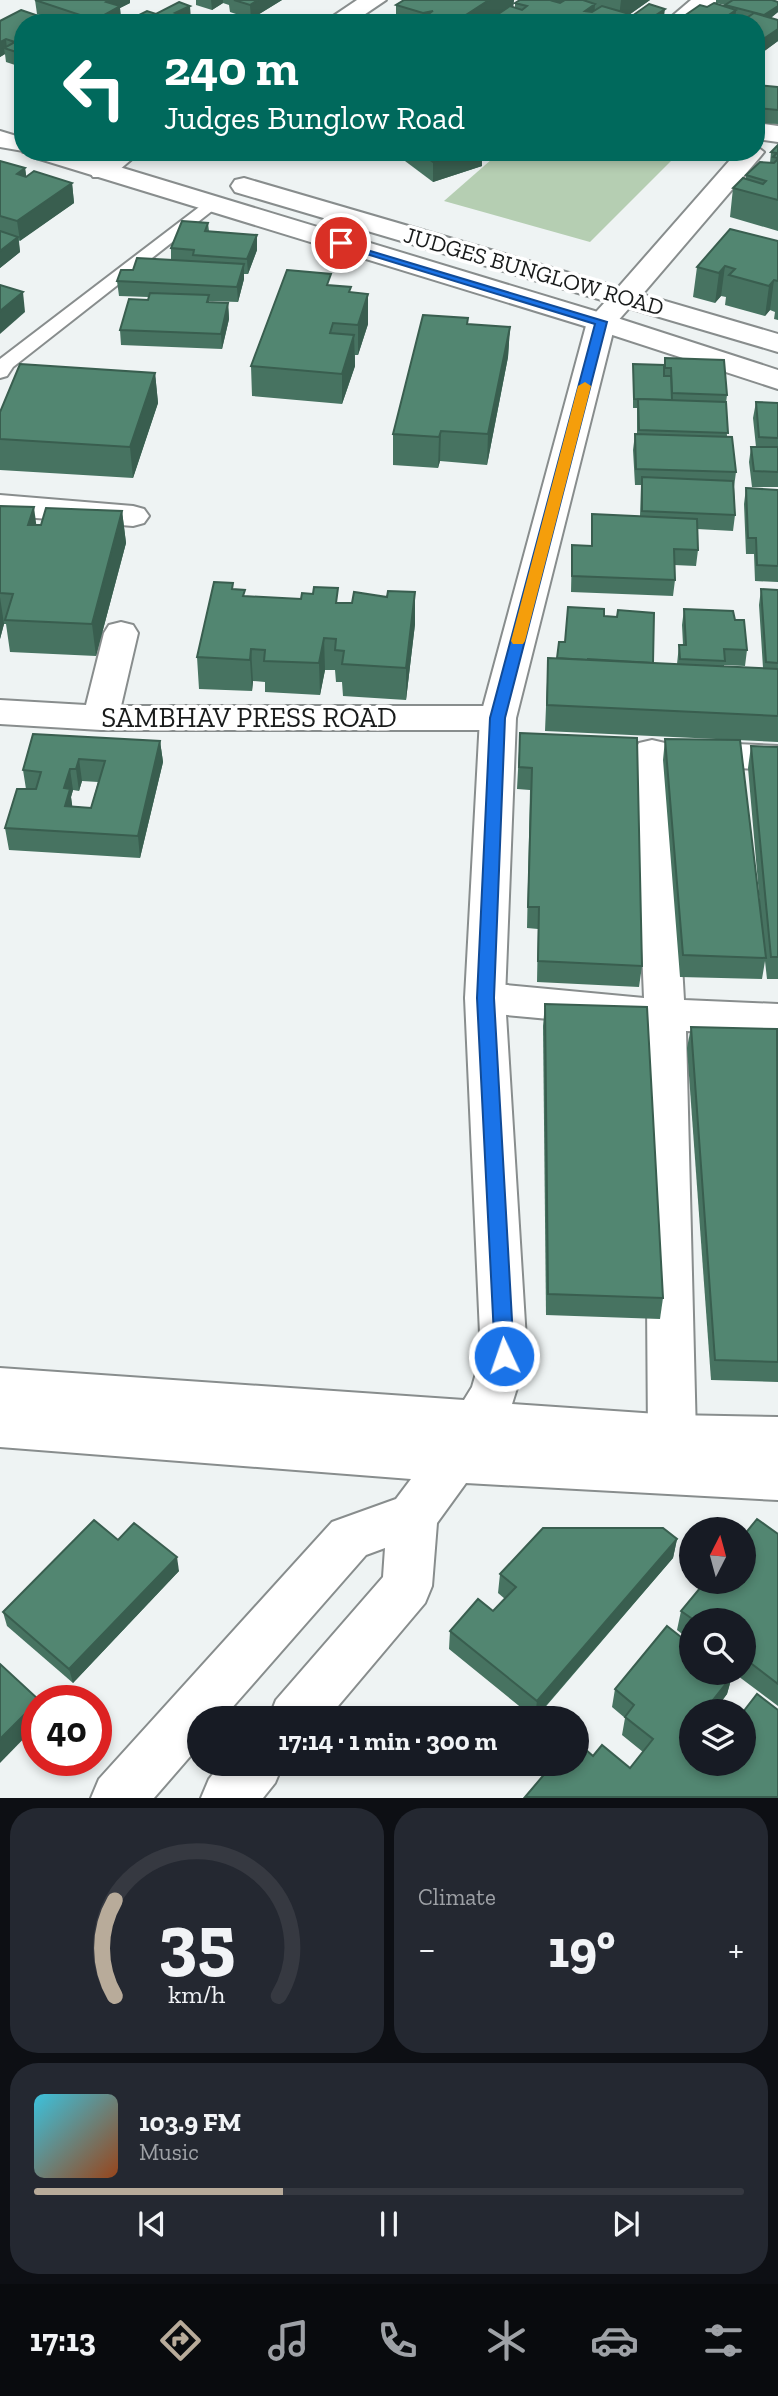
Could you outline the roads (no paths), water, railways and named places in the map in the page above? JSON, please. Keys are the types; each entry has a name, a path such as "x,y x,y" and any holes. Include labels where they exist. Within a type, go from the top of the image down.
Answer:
{"street":[{"path":"350,14 374,0"},
{"path":"688,14 706,0"},
{"name":"JUDGES BUNGLOW ROAD","path":"72,161 211,204 613,310 778,343"},
{"path":"102,170 115,161"},
{"name":"JUDGES BUNGLOW ROAD","path":"156,161 613,310 778,380"},
{"path":"305,1706 407,1586 413,1516 465,1442 494,1393 504,1356 485,998 497,730 613,310 744,161"},
{"path":"0,505 133,516"},
{"path":"101,718 121,633"},
{"name":"SAMBHAV PRESS ROAD","path":"0,712 101,718 497,730 535,746"},
{"path":"613,750 778,758"},
{"path":"652,752 665,1015 672,1436"},
{"path":"485,998 665,1015 778,1019"},
{"path":"0,1389 778,1478"},
{"path":"0,1426 465,1442 672,1436 778,1438"},
{"path":"118,1797 349,1538 413,1516"},
{"path":"228,1797 246,1776"}],"lane":[{"path":"0,372 6,363 211,204"}]}
